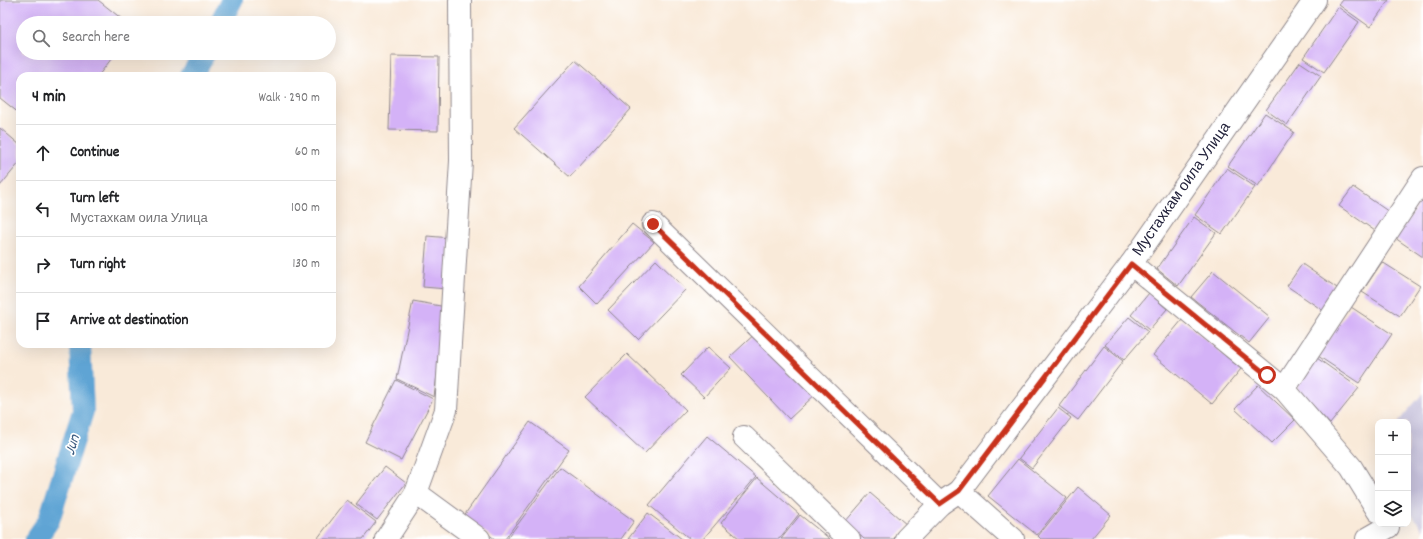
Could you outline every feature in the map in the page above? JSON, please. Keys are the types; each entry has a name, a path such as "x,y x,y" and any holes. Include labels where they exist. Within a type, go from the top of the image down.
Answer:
{"street":[{"path":"386,539 416,493 446,410 461,161 460,0"},
{"name":"Мустахкам оила Улица","path":"906,539 940,504 959,491 1131,264 1315,0"},
{"path":"1284,389 1423,178"},
{"path":"653,224 940,504"},
{"path":"1131,264 1284,389 1351,467 1375,505"},
{"path":"744,437 849,539"},
{"path":"959,491 1014,539"},
{"path":"416,493 479,539"},
{"path":"1367,539 1385,527"}],"shaded area":[{"path":"1423,393 1423,530 1411,513 1411,419 1401,419"}],"building":[{"path":"0,0 98,0 118,16 16,16 16,60 111,60 101,72 16,72 16,111 0,98"},
{"path":"1343,0 1389,0 1370,27 1339,5"},
{"path":"1338,7 1359,22 1324,72 1303,58"},
{"path":"391,56 439,57 438,131 389,130"},
{"path":"575,60 631,109 570,177 514,128"},
{"path":"1300,62 1321,76 1287,125 1266,110"},
{"path":"1265,113 1294,132 1258,186 1228,166"},
{"path":"0,128 16,142 16,167 0,186"},
{"path":"1227,168 1255,187 1222,234 1195,215"},
{"path":"1353,187 1392,214 1378,233 1339,206"},
{"path":"1423,199 1423,257 1395,238"},
{"path":"1194,217 1216,233 1178,286 1157,269"},
{"path":"632,224 654,242 597,304 579,286"},
{"path":"427,236 451,238 447,289 423,287"},
{"path":"656,260 686,289 638,339 608,310"},
{"path":"1382,262 1420,286 1400,316 1362,292"},
{"path":"1302,264 1340,290 1325,312 1287,286"},
{"path":"1213,271 1270,317 1249,343 1191,297"},
{"path":"1149,293 1167,309 1149,330 1131,315"},
{"path":"413,301 446,307 434,397 397,379"},
{"path":"1351,307 1392,334 1359,383 1318,356"},
{"path":"1129,317 1148,332 1124,360 1105,345"},
{"path":"1182,320 1241,369 1212,404 1153,355"},
{"path":"759,330 818,392 789,419 730,357"},
{"path":"1104,346 1123,361 1078,420 1059,406"},
{"path":"708,347 731,368 704,397 681,375"},
{"path":"627,354 686,410 645,453 585,397"},
{"path":"1317,358 1359,388 1330,424 1297,388"},
{"path":"396,380 433,399 401,460 365,442"},
{"path":"1258,385 1295,420 1272,443 1235,409"},
{"path":"1058,408 1071,418 1032,468 1019,458"},
{"path":"530,422 569,450 505,539 495,539 463,517"},
{"path":"707,436 756,477 703,539 690,539 649,505"},
{"path":"1018,459 1067,498 1037,535 988,496"},
{"path":"385,467 406,483 377,520 356,504"},
{"path":"560,467 634,521 621,539 507,539"},
{"path":"757,478 799,514 779,539 740,539 721,523"},
{"path":"1078,487 1111,515 1091,539 1041,539 1038,536"},
{"path":"870,493 907,525 895,539 864,539 845,522"},
{"path":"347,500 376,522 363,539 317,539"},
{"path":"648,513 682,539 628,539"},
{"path":"800,515 830,539 781,539"}],"waterway":[{"name":"Jun","path":"224,16 232,0"},
{"name":"Jun","path":"193,72 201,60"},
{"name":"Jun","path":"36,539 49,520 83,411 80,348"}],"route":[{"path":"653,224 940,504 959,491 1131,264 1267,375"}]}
